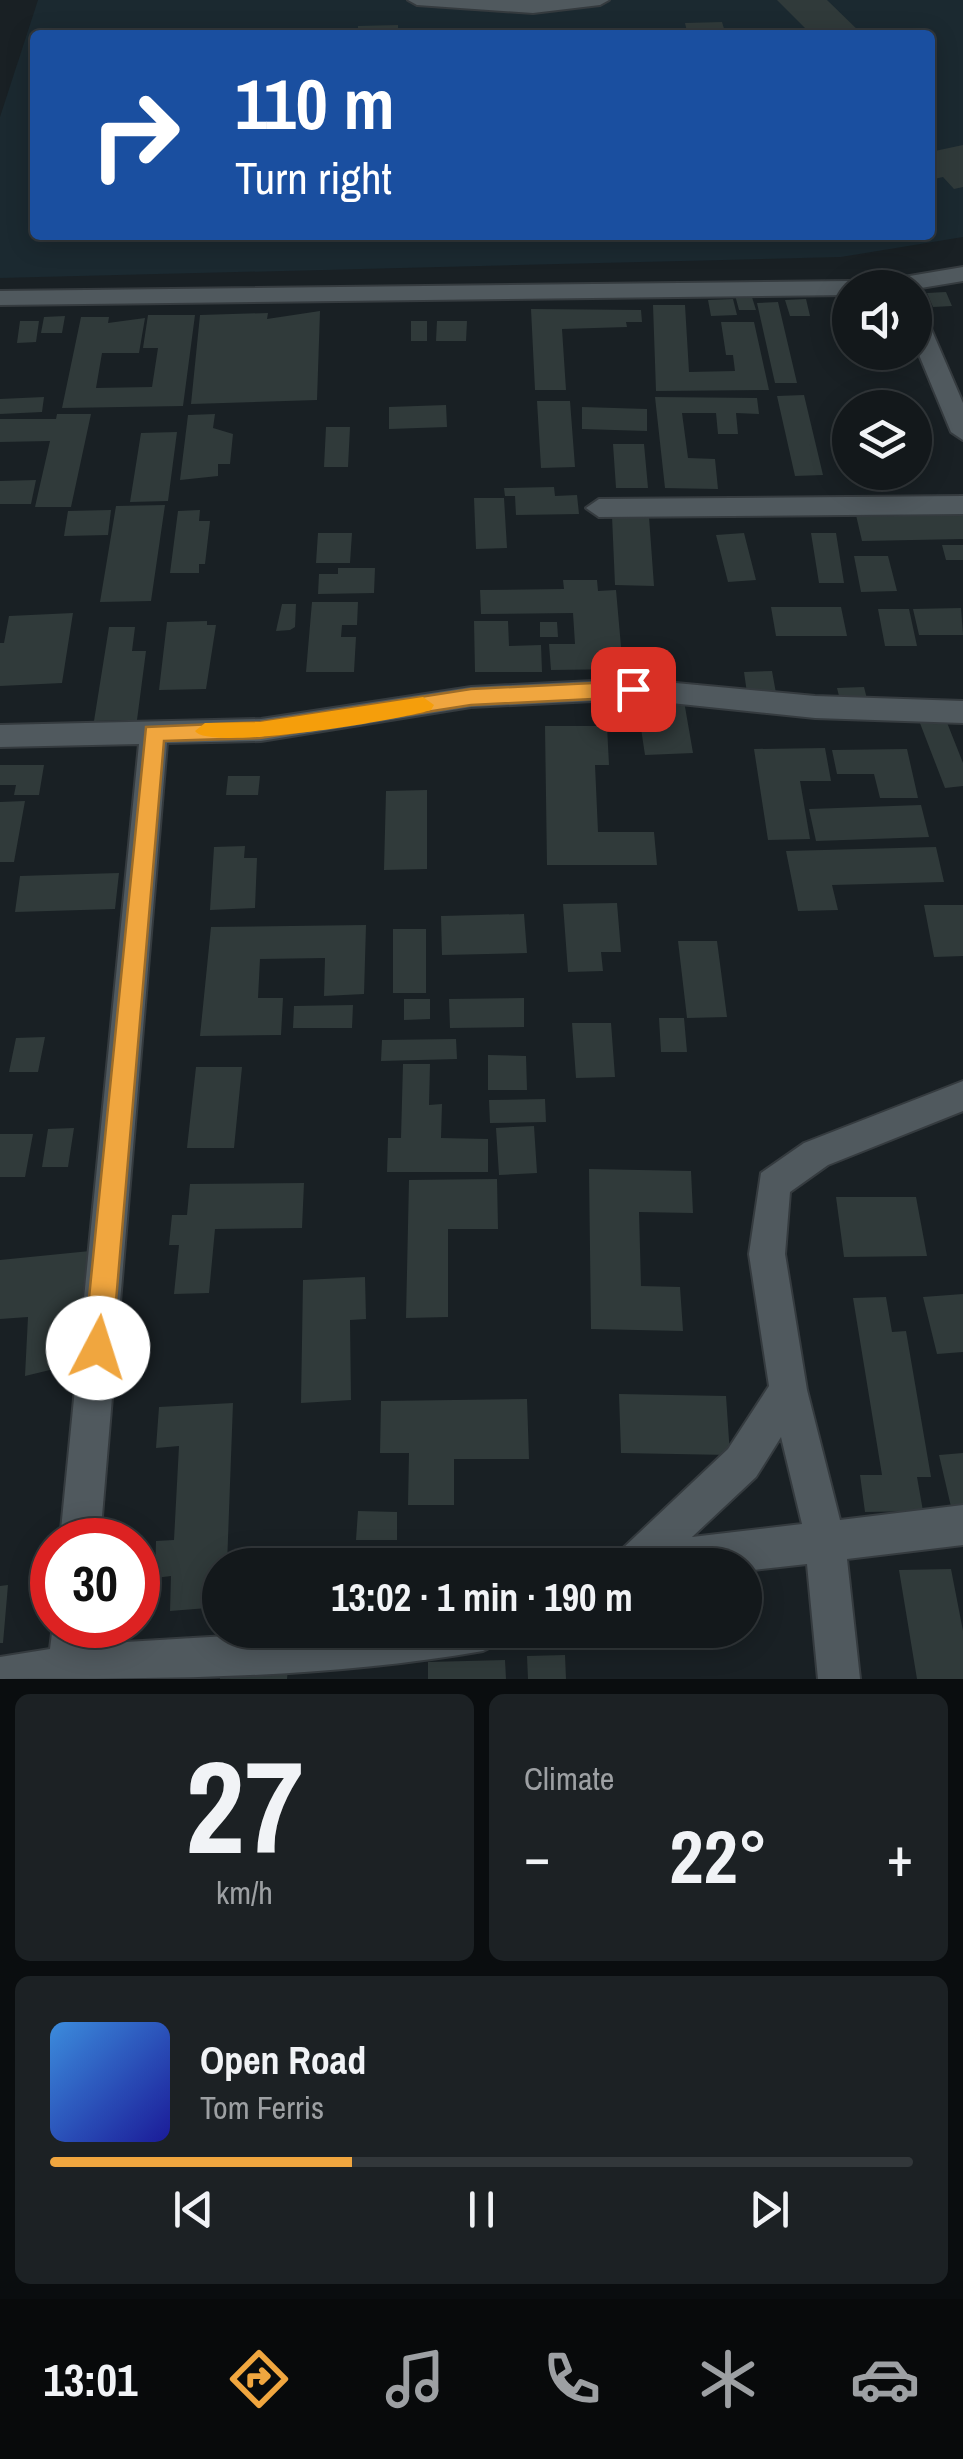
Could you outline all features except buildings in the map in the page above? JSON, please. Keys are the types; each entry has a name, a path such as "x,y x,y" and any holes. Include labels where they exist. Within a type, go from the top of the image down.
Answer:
{"street":[{"path":"417,0 533,6 600,0"},
{"path":"932,281 963,274"},
{"path":"0,298 832,288"},
{"path":"932,358 963,432"},
{"path":"599,508 963,505"},
{"path":"0,736 260,730 471,697 633,689 815,707 963,712"},
{"path":"82,1518 154,733"},
{"path":"840,1679 825,1538 788,1390 766,1254 772,1184 816,1154 963,1096"},
{"path":"653,1548 742,1463 788,1390"},
{"path":"752,1548 963,1525"},
{"path":"69,1666 70,1648"},
{"path":"0,1678 69,1666 372,1648"}],"shaded area":[{"path":"38,0 963,0 963,237 841,257 0,278 0,117"}],"slow traffic":[{"path":"205,731 260,730 423,705"}],"route":[{"path":"98,1348 154,733 260,730 471,697 633,689"}]}
